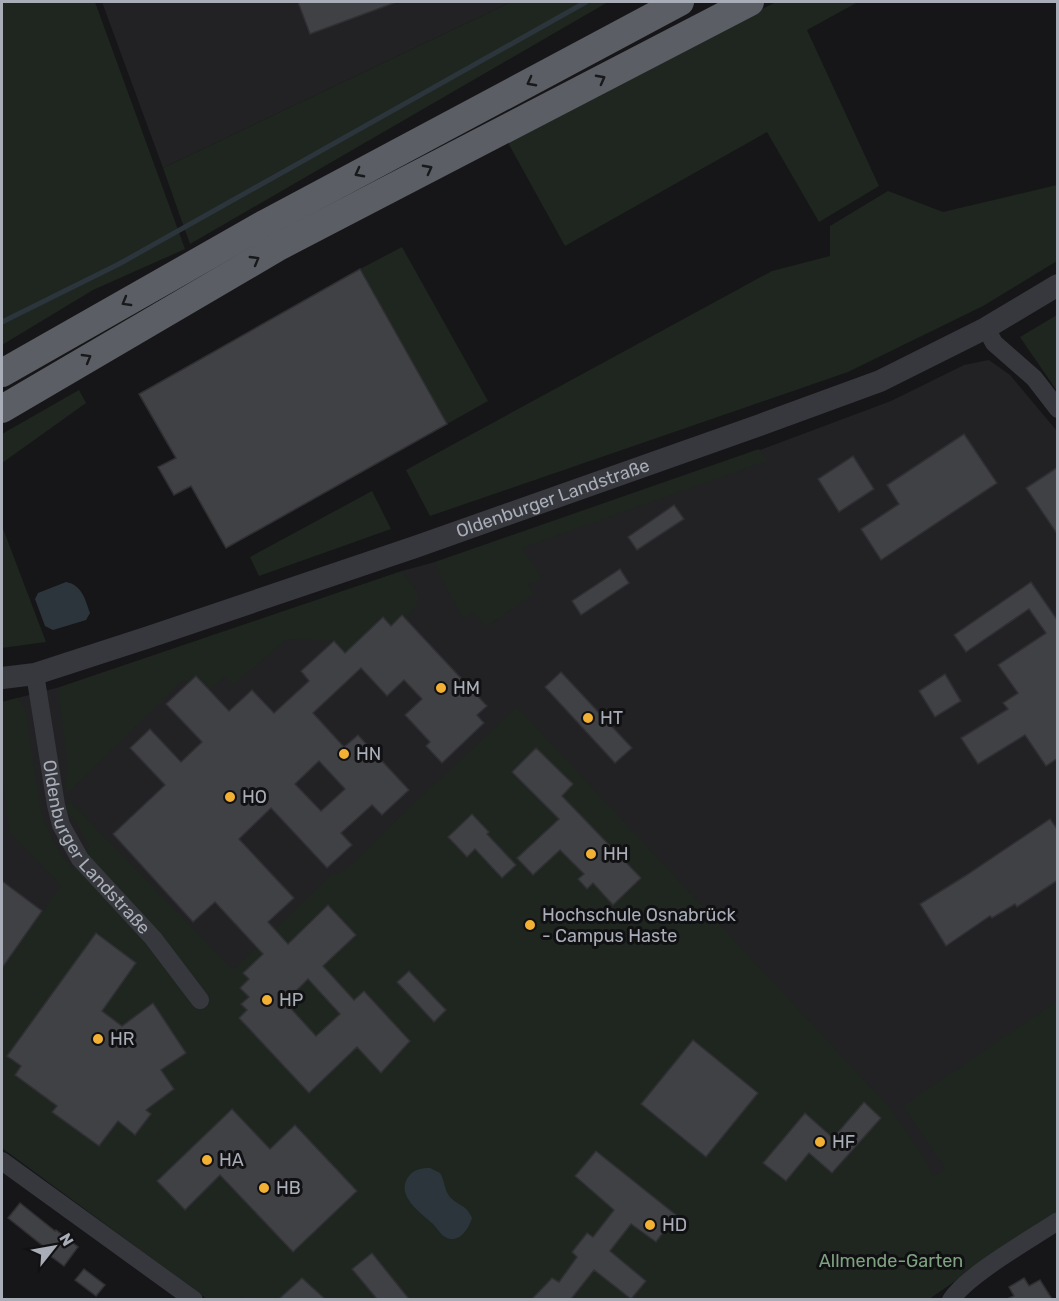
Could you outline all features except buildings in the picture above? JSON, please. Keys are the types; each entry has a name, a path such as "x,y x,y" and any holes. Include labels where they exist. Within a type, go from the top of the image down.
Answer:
{"highway":[{"path":"2,373 266,223 680,2"},
{"path":"2,409 280,246 750,2"}],"street":[{"name":"Oldenburger Landstraße","path":"2,678 35,674 426,543 880,381 986,328 1058,285"},
{"path":"986,328 994,343 1034,378 1058,410"},
{"name":"Oldenburger Landstraße","path":"35,674 56,805 69,843 80,859 153,938 200,1000"},
{"path":"2,1161 194,1299"},
{"path":"951,1299 956,1292 992,1265 1058,1221"}],"shaded area":[{"path":"102,2 511,2 163,168"},
{"name":"Hochschule Osnabrück - Campus Haste","path":"989,360 1010,375 1057,431 1057,1211 929,1299 207,1299 2,1148 2,702 60,687 733,460 891,401 964,365"},
{"path":"66,582 79,589 90,613 86,620 53,630 45,626 35,599 38,593"},
{"path":"430,1168 440,1173 448,1194 467,1210 472,1218 467,1229 455,1239 443,1236 407,1197 405,1183 409,1176 418,1169"}],"green space":[{"path":"2,2 95,2 185,249 93,290 2,345"},
{"path":"511,2 608,2 190,244 163,168"},
{"path":"776,2 858,2 807,30 879,186 819,222 767,132 565,246 506,139"},
{"path":"1057,185 1057,261 983,306 848,372 430,516 406,470 772,271 830,256 830,226 888,191 943,212"},
{"path":"402,247 488,401 447,424 360,269"},
{"path":"1057,315 1057,391 1020,337"},
{"path":"79,390 86,403 2,463 2,434"},
{"path":"759,449 767,461 522,548 542,579 527,584 534,594 485,627 474,612 463,619 435,562"},
{"path":"372,491 391,529 259,576 250,557"},
{"path":"2,526 46,642 2,648"},
{"path":"402,571 418,595 413,611 406,619 402,615 391,626 383,618 345,653 334,641 287,639 234,684 226,676 209,690 188,684 184,679 68,793 65,786 68,766 58,694 60,687"},
{"name":"Allmende-Garten","path":"17,698 25,708 41,811 54,842 68,863 73,869 89,846 73,817 67,814 65,808 70,801 233,970 331,875 345,871 517,707 891,1109 927,1163 933,1177 946,1169 903,1106 1057,1001 1057,1211 929,1299 246,1300 241,1296 238,1299 207,1299 2,1148 2,968 61,886 10,832 2,777 2,702"}],"waterway":[{"path":"2,322 119,264 586,2"}],"place":[{"name":"HM","path":"441,688"},
{"name":"HT","path":"588,718"},
{"name":"HN","path":"344,754"},
{"name":"HO","path":"230,797"},
{"name":"HH","path":"591,854"},
{"name":"Hochschule Osnabrück - Campus Haste","path":"530,925"},
{"name":"HP","path":"267,1000"},
{"name":"HR","path":"98,1039"},
{"name":"HF","path":"820,1142"},
{"name":"HA","path":"207,1160"},
{"name":"HB","path":"264,1188"},
{"name":"HD","path":"650,1225"}]}
